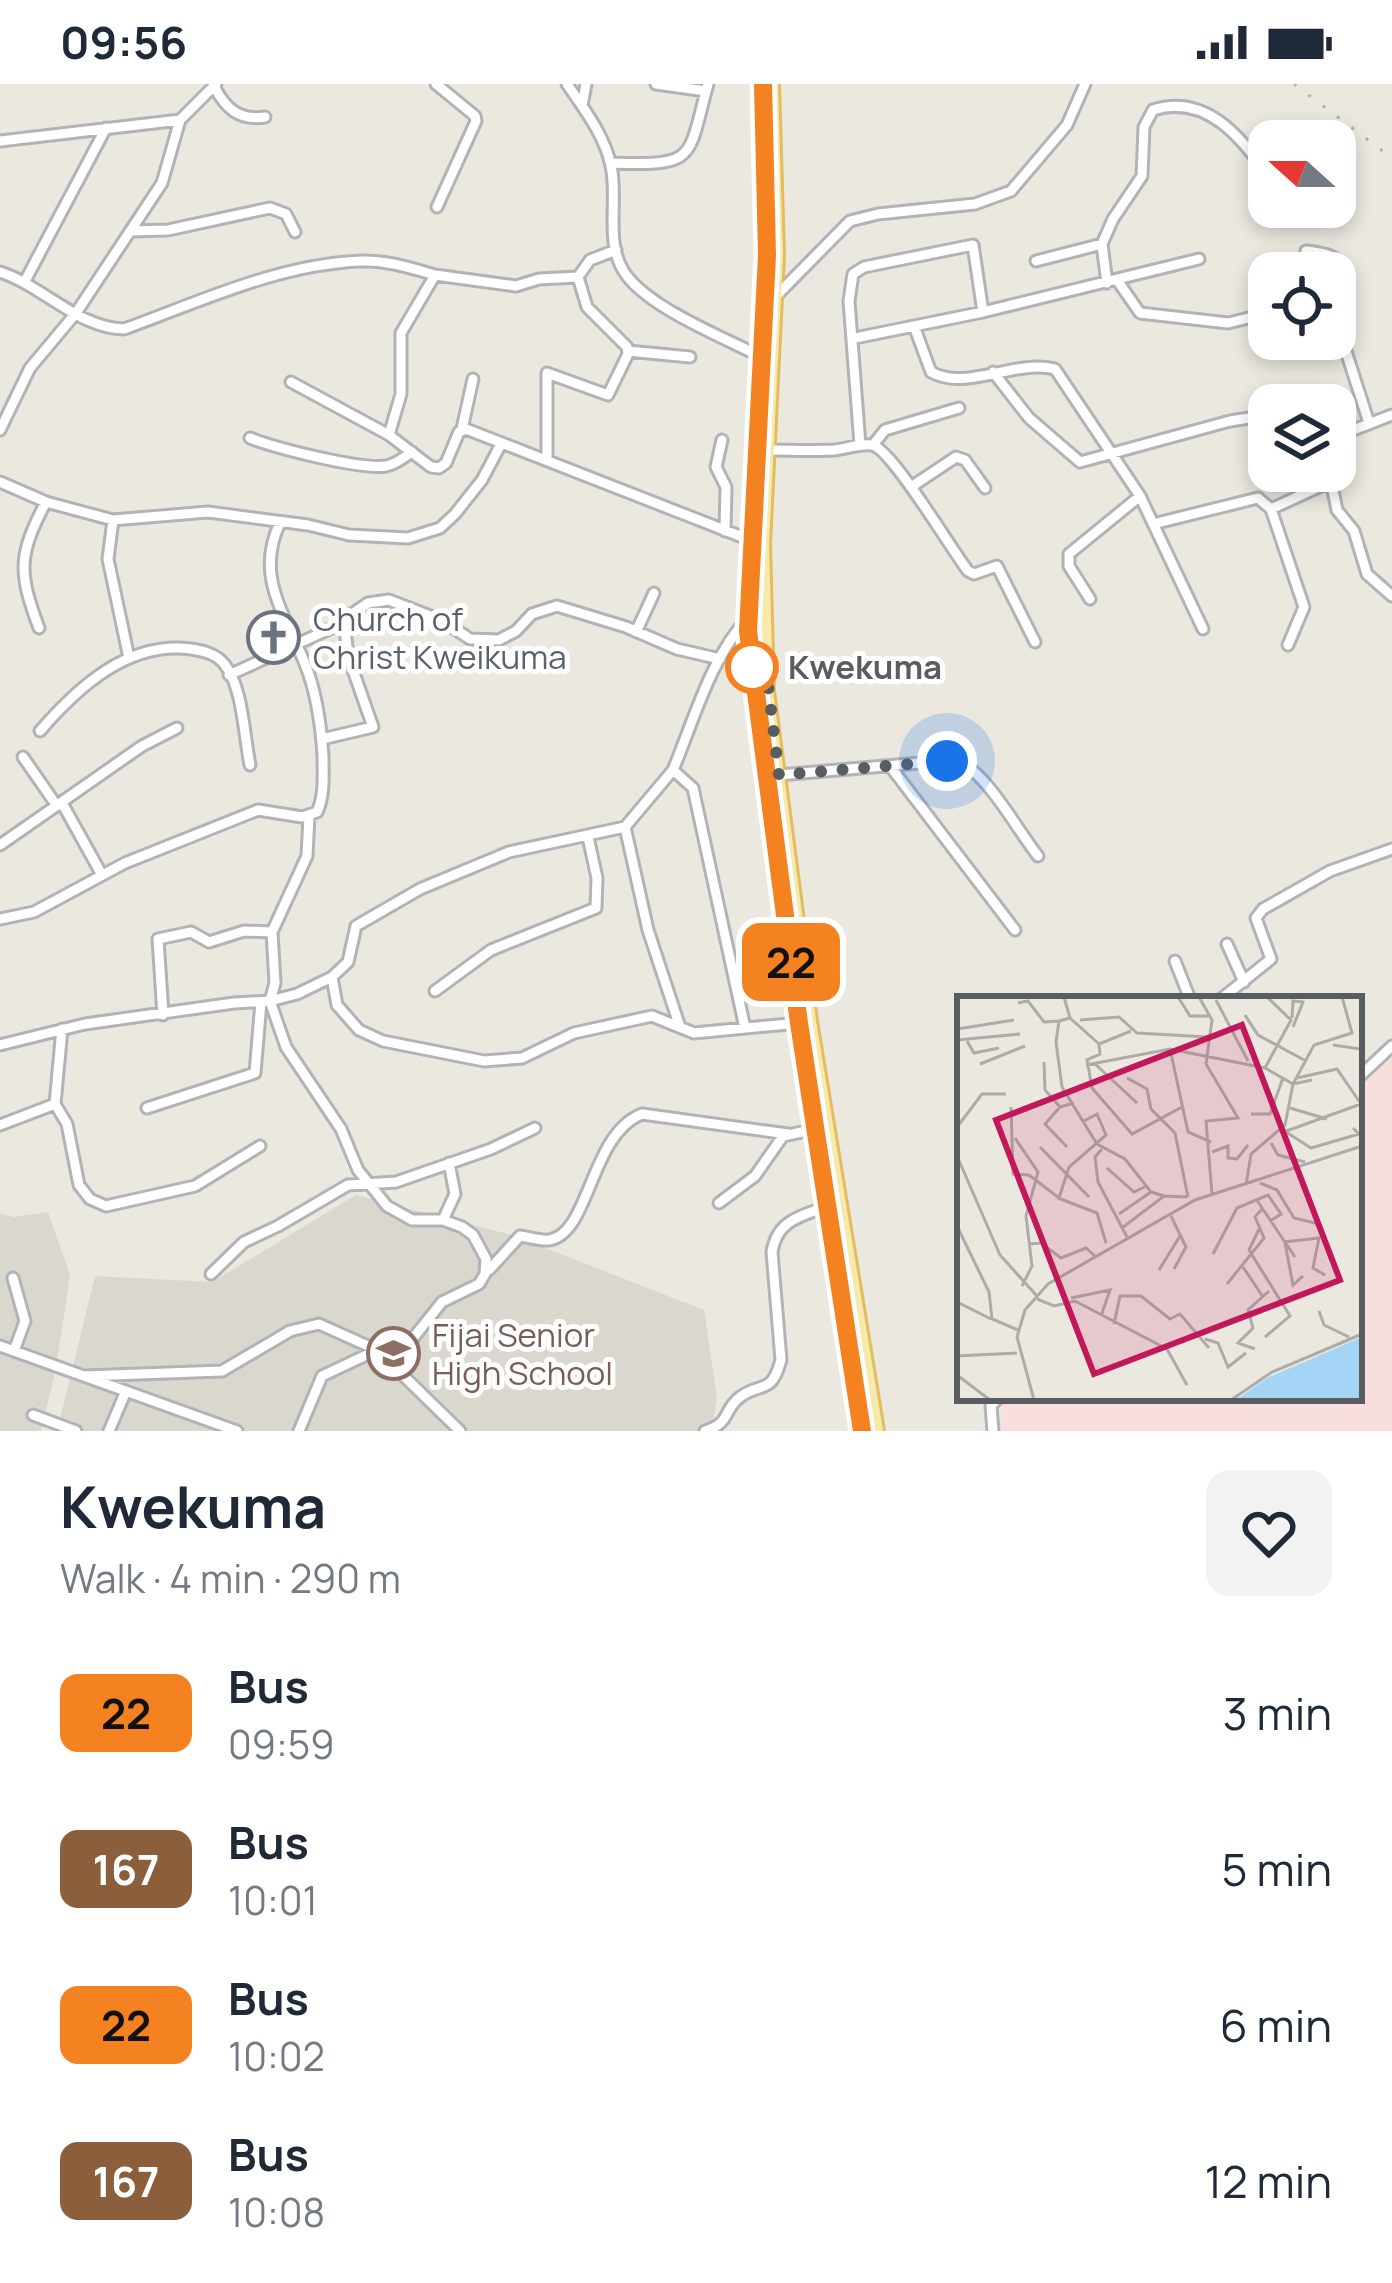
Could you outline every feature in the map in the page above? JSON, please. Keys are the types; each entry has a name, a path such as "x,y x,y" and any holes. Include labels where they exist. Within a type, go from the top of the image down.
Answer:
{"main road":[{"path":"763,84 767,691 810,1021 878,1431"},
{"path":"772,84 776,296 750,540 748,618 799,1023 862,1431"}],"street":[{"path":"436,84 476,121 437,207"},
{"path":"567,84 611,164 616,250 627,277 645,295 768,358"},
{"path":"582,106 586,84"},
{"path":"611,164 667,164 684,153 700,130 707,87 656,84"},
{"path":"776,296 850,221 975,204 1012,191 1067,125 1085,84"},
{"path":"0,430 30,368 76,313 166,174 180,120 215,85 234,112 252,119 265,117"},
{"path":"1248,148 1211,116 1178,106 1154,110 1144,127 1142,176 1102,244 1112,281 1140,313 1228,323 1248,318"},
{"path":"0,141 180,120"},
{"path":"26,280 106,128"},
{"path":"130,231 169,230 270,208 286,214 295,232"},
{"path":"860,446 850,301 853,274 864,267 973,244 983,312"},
{"path":"1036,261 1102,244"},
{"path":"578,278 590,260 616,250"},
{"path":"1306,251 1315,252"},
{"path":"855,338 1199,259"},
{"path":"0,272 26,280 107,328 124,329 260,281 319,266 364,261 516,286 538,279 578,278"},
{"path":"388,435 401,394 401,334 435,274"},
{"path":"578,278 587,308 628,351 690,357"},
{"path":"914,326 935,376 958,379 1019,367 1054,369 1140,496 1203,629"},
{"path":"547,460 547,373 608,394 628,351"},
{"path":"1349,360 1369,422"},
{"path":"993,371 1029,418 1080,462 1248,420"},
{"path":"291,382 439,468 462,430 472,379"},
{"path":"873,445 885,430 959,409"},
{"path":"1356,428 1392,415"},
{"path":"462,430 750,540"},
{"path":"250,438 286,452 309,452 358,465 390,466 412,452"},
{"path":"722,440 716,466 726,487 725,531"},
{"path":"768,450 873,445 897,464 968,571 974,574 998,566 1034,642"},
{"path":"0,482 46,502 113,520 208,512 308,524 349,536 423,536 455,514 482,480 500,446"},
{"path":"910,487 956,457 965,460 985,488"},
{"path":"1271,509 1302,492"},
{"path":"1333,492 1336,510 1354,531 1367,574 1392,596"},
{"path":"1090,599 1069,566 1069,554 1140,496"},
{"path":"1153,524 1258,498 1271,509 1304,607 1288,645"},
{"path":"39,628 21,562 26,540 46,502"},
{"path":"113,520 108,559 129,658"},
{"path":"147,1108 255,1073 266,1002 275,983 272,932 307,856 309,816 321,804 322,739 315,697 268,573 271,545 280,523"},
{"path":"636,632 654,593"},
{"path":"229,675 344,621 368,603 389,600 443,621 470,639 488,642 509,636 532,614 557,606 676,649 720,659"},
{"path":"0,1045 62,1029 219,1004 266,1002 332,977 348,962 356,926 381,909 509,852 625,826 673,770 720,659 748,618 763,613"},
{"path":"322,739 373,727 351,666 344,621"},
{"path":"40,731 81,688 129,658 185,648 217,658 229,675 250,765"},
{"path":"0,845 142,746 177,728"},
{"path":"23,758 59,805 101,875"},
{"path":"779,775 955,760 965,763 1037,856"},
{"path":"890,766 1015,930"},
{"path":"673,770 693,788 745,1028"},
{"path":"0,919 34,913 101,875 258,810 309,816"},
{"path":"625,826 648,930 679,1024"},
{"path":"435,991 491,950 596,908 597,878 588,837"},
{"path":"1225,996 1271,958 1256,928 1263,909 1330,871 1392,849"},
{"path":"163,1015 158,939 191,932 209,943 244,931 272,932"},
{"path":"1227,944 1244,982"},
{"path":"1175,962 1189,996"},
{"path":"332,977 333,997 340,1011 369,1035 484,1060 522,1058 574,1033 648,1016 700,1034 799,1023"},
{"path":"266,1002 290,1059 341,1129 358,1170 387,1206 404,1217 443,1220 462,1227 480,1246 487,1264 479,1284"},
{"path":"62,1029 55,1104 67,1124 80,1185 90,1199 106,1206 195,1186 260,1146"},
{"path":"1362,1074 1392,1046"},
{"path":"0,1125 55,1104"},
{"path":"84,1376 222,1371 290,1331 319,1324 398,1357 442,1302 479,1284 520,1236 549,1240 558,1236 588,1196 608,1140 626,1120 642,1114 788,1134 816,1130"},
{"path":"211,1274 244,1242 348,1185 395,1182 536,1128"},
{"path":"719,1203 755,1177 788,1134"},
{"path":"443,1220 455,1194 449,1163"},
{"path":"705,1431 719,1426 736,1400 766,1388 777,1375 781,1360 774,1236 788,1222 829,1206"},
{"path":"13,1278 25,1321 14,1351"},
{"path":"0,1346 237,1431"},
{"path":"299,1431 322,1376 376,1350"},
{"path":"376,1350 460,1431"},
{"path":"109,1431 126,1390"},
{"path":"992,1401 993,1431"},
{"path":"33,1415 76,1431"}],"shaded area":[{"path":"1392,1059 1392,1431 1002,1431 1002,1405 1007,1401 1362,1401 1362,1085"},
{"name":"Fijai Senior High School","path":"356,1195 512,1235 704,1310 717,1397 711,1431 57,1431 95,1276 212,1282"},
{"path":"48,1212 70,1275 56,1368 41,1431 0,1431 0,1214"}],"railway":[{"path":"1294,84 1392,158"}],"bus line":[{"name":"22","path":"763,84 767,255 748,631 799,1023 862,1431"}],"place":[{"name":"Church of Christ Kweikuma","path":"274,638"},
{"name":"Kwekuma","path":"752,667"},
{"name":"Fijai Senior High School","path":"393,1354"}],"route":[{"path":"752,667 765,660 779,775 947,761"}]}
